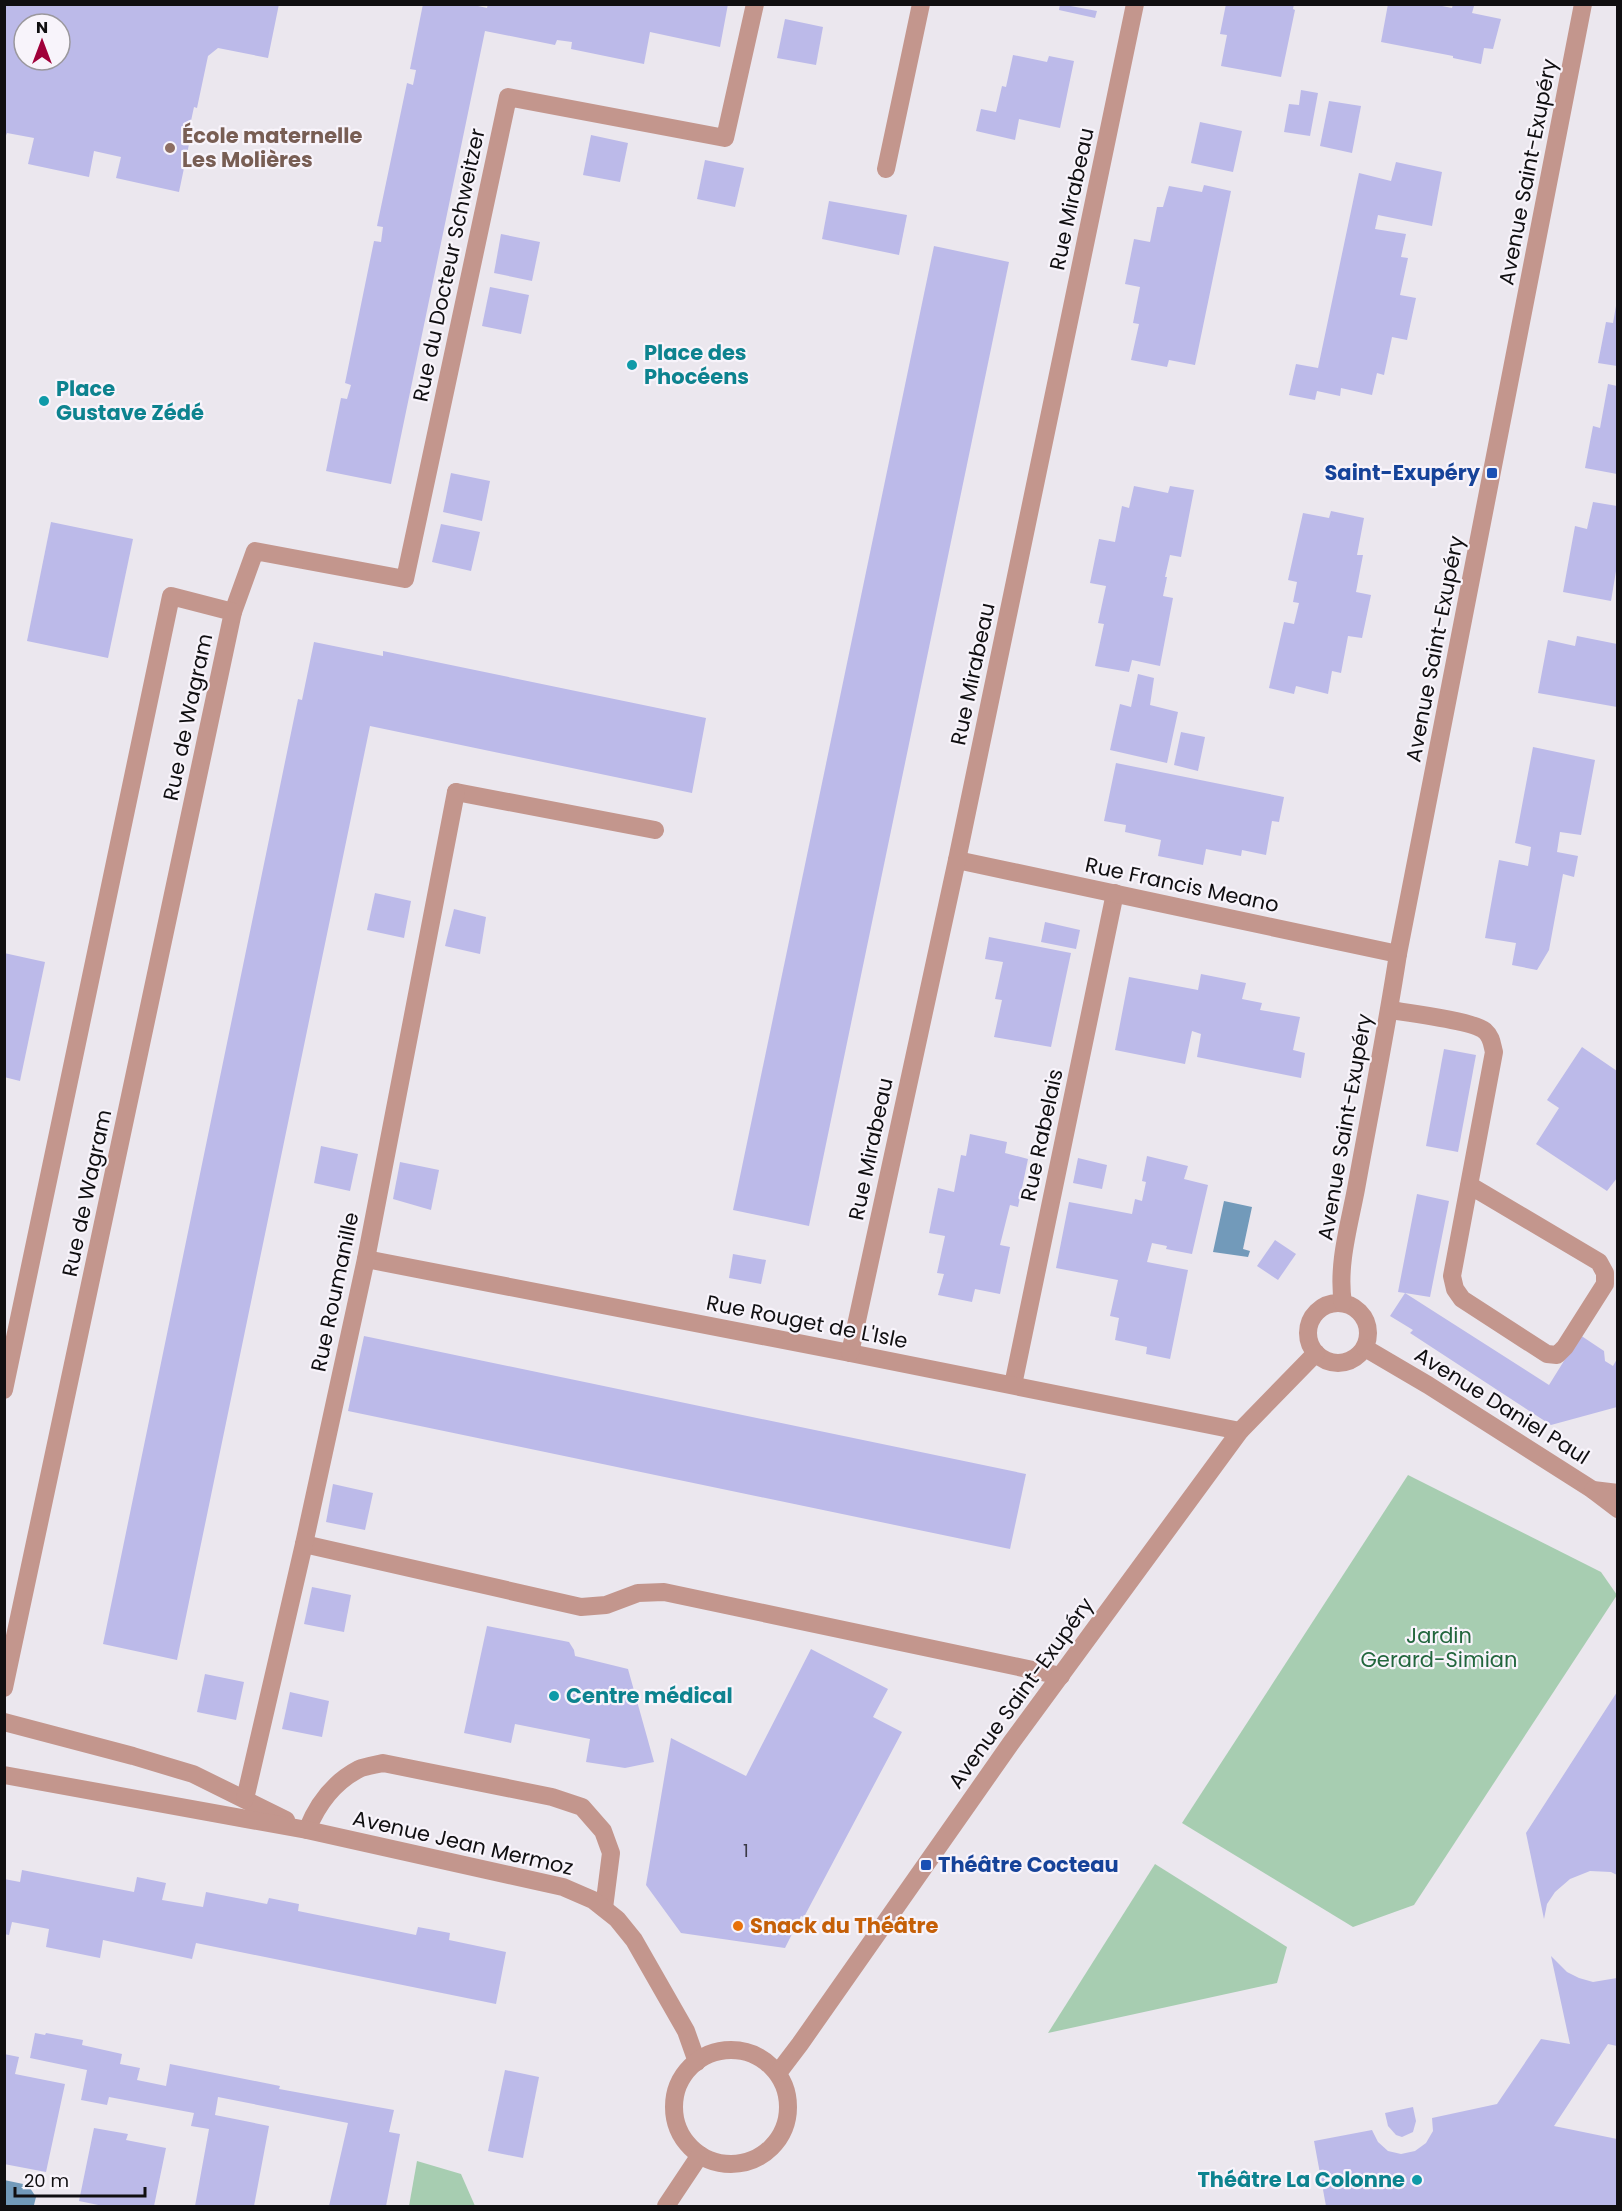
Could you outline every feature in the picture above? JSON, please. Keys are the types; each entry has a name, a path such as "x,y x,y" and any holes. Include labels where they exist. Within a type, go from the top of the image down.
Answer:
{"street":[{"name":"Rue du Docteur Schweitzer","path":"233,612 255,551 405,579 508,97 725,138 755,4"},
{"path":"886,169 921,4"},
{"name":"Rue Mirabeau","path":"850,1353 957,860 1135,4"},
{"name":"Avenue Saint-Exupéry","path":"1343,1303 1340,1284 1345,1251 1390,1010 1398,954 1583,4"},
{"name":"Rue de Wagram","path":"4,1390 171,596 233,612 4,1688"},
{"name":"Rue Roumanille","path":"245,1799 304,1544 366,1259 456,792 655,830"},
{"name":"Rue Francis Meano","path":"957,860 1398,954"},
{"name":"Rue Rabelais","path":"1013,1385 1115,893"},
{"path":"1390,1010 1471,1025 1484,1030 1491,1038 1494,1053 1469,1185 1452,1276 1455,1289 1462,1299 1547,1354 1557,1355 1565,1347 1605,1284 1605,1273 1599,1263 1469,1185"},
{"name":"Rue Rouget de L'Isle","path":"366,1259 1240,1431"},
{"path":"1343,1303 1352,1306 1366,1320 1369,1329 1365,1348 1359,1356 1342,1364 1332,1363 1316,1353 1308,1337 1312,1318 1325,1306 1343,1303"},
{"name":"Avenue Daniel Paul","path":"1365,1348 1428,1385 1593,1490 1617,1493"},
{"name":"Avenue Saint-Exupéry","path":"778,2073 1011,1743 1240,1431 1316,1353"},
{"path":"1593,1490 1617,1509"},
{"path":"304,1544 581,1607 606,1605 638,1593 664,1592 1061,1676"},
{"name":"Avenue Jean Mermoz","path":"4,1722 193,1774 307,1830"},
{"path":"307,1830 316,1809 331,1790 360,1769 383,1763 552,1797 582,1808 603,1831 611,1853 604,1908"},
{"name":"Avenue Jean Mermoz","path":"4,1775 307,1830 563,1887 593,1900 604,1908 617,1919 634,1940 686,2031 697,2062"},
{"path":"725,2050 740,2051 767,2062 778,2073 787,2091 789,2111 784,2131 773,2148 757,2159 738,2164 718,2163 700,2156 690,2147 676,2123 674,2109 676,2091 684,2075 697,2062 710,2054 725,2050"},
{"path":"666,2206 700,2156"}],"green space":[{"name":"Jardin Gerard-Simian","path":"1408,1475 1601,1572 1617,1595 1414,1905 1353,1927 1182,1823"},
{"path":"1155,1864 1287,1947 1277,1983 1048,2033"},
{"path":"417,2161 461,2174 475,2206 409,2206"}],"water":[{"path":"1224,1201 1252,1207 1243,1249 1250,1251 1248,1257 1213,1252"},
{"path":"4,2180 28,2185 36,2197 34,2205 5,2206"}],"building":[{"path":"4,4 279,4 268,58 218,48 208,56 197,108 194,107 189,130 192,130 179,192 116,178 121,157 94,151 89,177 28,164 34,138 7,133 4,140"},
{"path":"423,4 469,4 487,8 488,4 728,4 720,47 650,32 644,64 571,49 572,42 557,40 555,45 485,31 391,484 326,471 341,398 347,399 351,385 345,383 374,241 381,242 383,227 377,226 407,83 413,85 416,70 410,69"},
{"path":"1060,4 1097,11 1095,18 1059,10"},
{"path":"1226,4 1294,4 1293,9 1295,10 1281,77 1221,66 1227,35 1220,34"},
{"path":"1388,4 1432,4 1452,8 1453,4 1474,6 1472,13 1501,19 1493,49 1484,48 1481,64 1381,42"},
{"path":"785,19 823,27 816,65 777,58"},
{"path":"1013,55 1047,62 1049,56 1074,61 1060,128 1019,119 1015,140 976,131 981,109 996,112 1002,86 1006,87"},
{"path":"1301,90 1318,93 1310,136 1284,132 1289,104 1299,105"},
{"path":"1329,101 1361,106 1352,153 1320,146"},
{"path":"1200,122 1242,131 1233,172 1191,163"},
{"path":"591,135 628,143 620,182 583,175"},
{"path":"705,160 744,168 735,207 697,199"},
{"path":"1396,162 1442,172 1432,226 1378,215 1375,229 1406,234 1401,257 1408,258 1400,295 1416,298 1407,340 1392,337 1384,375 1377,373 1372,395 1341,388 1340,396 1317,391 1315,400 1289,395 1296,364 1318,368 1359,173 1391,181"},
{"path":"1204,185 1231,191 1195,365 1169,360 1167,367 1131,360 1139,324 1133,323 1140,287 1125,284 1134,239 1150,242 1157,207 1163,207 1169,186 1202,192"},
{"path":"829,201 907,215 899,255 822,239"},
{"path":"501,234 540,242 532,281 494,273"},
{"path":"934,246 1009,262 809,1226 733,1210"},
{"path":"490,287 529,295 521,334 482,326"},
{"path":"1616,306 1617,366 1598,363 1606,322 1613,323"},
{"path":"1608,384 1617,386 1617,474 1585,468 1593,426 1600,428"},
{"path":"451,473 490,481 482,521 443,512"},
{"path":"1134,486 1168,493 1170,486 1194,490 1181,557 1170,555 1165,577 1167,577 1163,596 1173,598 1160,666 1132,660 1129,672 1095,666 1104,624 1098,623 1106,586 1090,583 1099,539 1115,542 1122,506 1129,508"},
{"path":"1593,502 1617,506 1617,565 1611,601 1563,592 1575,526 1587,529"},
{"path":"1331,511 1364,518 1357,555 1363,555 1356,592 1371,595 1362,638 1348,636 1341,673 1332,671 1328,694 1296,686 1294,694 1269,688 1284,622 1294,624 1299,603 1293,602 1297,582 1288,580 1303,513 1329,518"},
{"path":"51,522 133,539 108,658 27,641"},
{"path":"441,524 480,532 471,571 432,562"},
{"path":"1577,636 1617,644 1617,707 1538,693 1548,640 1575,646"},
{"path":"314,642 383,656 383,651 706,718 692,793 370,726 177,1660 103,1644 298,699 302,700"},
{"path":"1138,674 1154,678 1150,705 1178,712 1167,763 1110,750 1120,704 1131,707"},
{"path":"1181,732 1205,737 1198,771 1174,765"},
{"path":"1533,747 1595,760 1581,835 1560,832 1557,852 1578,856 1574,877 1563,874 1549,950 1537,970 1512,965 1516,943 1485,938 1499,860 1528,866 1531,847 1515,843"},
{"path":"1116,763 1284,797 1279,822 1272,821 1266,855 1242,850 1241,856 1206,849 1203,865 1158,856 1161,840 1125,832 1126,825 1104,821"},
{"path":"375,893 411,901 404,938 367,930"},
{"path":"454,909 486,917 480,954 445,946"},
{"path":"1045,922 1080,930 1076,949 1041,942"},
{"path":"989,937 1071,953 1051,1047 994,1037 1002,1000 995,999 1003,962 985,959"},
{"path":"4,953 45,962 20,1081 4,1077"},
{"path":"1201,974 1246,983 1242,999 1262,1003 1260,1010 1300,1017 1293,1050 1305,1053 1301,1078 1197,1057 1201,1034 1192,1031 1185,1064 1115,1050 1129,977 1198,990"},
{"path":"1582,1047 1617,1071 1617,1178 1607,1191 1536,1144 1559,1108 1547,1100"},
{"path":"1444,1049 1476,1055 1458,1152 1426,1146"},
{"path":"970,1134 1007,1142 1005,1153 1028,1159 1018,1207 1010,1205 1000,1245 1010,1247 1000,1294 975,1289 972,1302 938,1295 944,1274 937,1273 945,1236 929,1233 938,1188 954,1192 961,1155 966,1156"},
{"path":"321,1146 358,1154 350,1191 314,1183"},
{"path":"1147,1156 1188,1166 1184,1179 1208,1185 1192,1254 1166,1249 1167,1246 1152,1243 1147,1262 1188,1270 1170,1359 1146,1354 1147,1347 1115,1340 1119,1318 1110,1316 1118,1280 1056,1268 1069,1202 1132,1214 1135,1199 1142,1201 1146,1182 1142,1181"},
{"path":"1078,1158 1107,1165 1102,1189 1073,1183"},
{"path":"400,1162 439,1170 431,1210 393,1199"},
{"path":"1417,1194 1449,1201 1430,1297 1398,1292"},
{"path":"1275,1240 1296,1254 1278,1280 1257,1266"},
{"path":"733,1254 766,1260 761,1284 729,1278"},
{"path":"1405,1293 1549,1385 1580,1335 1604,1351 1605,1361 1613,1366 1617,1359 1617,1407 1551,1425 1410,1333 1413,1330 1390,1316"},
{"path":"364,1336 1026,1474 1010,1549 348,1411"},
{"path":"333,1484 373,1493 365,1530 326,1522"},
{"path":"312,1587 351,1595 344,1632 304,1624"},
{"name":"Centre médical","path":"487,1626 569,1642 575,1656 628,1669 654,1762 625,1768 586,1762 590,1739 515,1724 511,1743 464,1733"},
{"path":"811,1649 888,1689 873,1717 902,1732 804,1917 801,1916 785,1948 681,1933 646,1885 671,1738 746,1776"},
{"path":"205,1674 244,1682 236,1720 197,1712"},
{"path":"290,1692 329,1701 322,1737 282,1729"},
{"path":"1617,1692 1617,1875 1611,1872 1590,1871 1570,1879 1555,1892 1547,1904 1544,1919 1526,1833"},
{"path":"22,1870 134,1892 137,1877 166,1883 162,1900 203,1907 206,1892 267,1904 269,1898 299,1904 298,1911 416,1935 418,1927 450,1933 449,1940 506,1952 496,2004 196,1943 192,1959 103,1940 100,1958 46,1947 49,1929 12,1922 9,1935 4,1934 4,1879 20,1882"},
{"path":"1551,1956 1567,1972 1579,1978 1593,1982 1617,1978 1617,2046 1608,2044 1554,2126 1617,2139 1617,2206 1326,2206 1314,2141 1372,2130 1378,2142 1388,2151 1401,2154 1415,2151 1426,2143 1433,2131 1432,2118 1497,2104 1541,2039 1570,2044"},
{"path":"35,2033 83,2040 82,2045 122,2054 120,2064 140,2068 137,2080 166,2086 170,2064 280,2086 279,2089 394,2110 389,2132 400,2134 386,2206 329,2206 348,2123 218,2097 215,2115 269,2126 254,2206 195,2206 209,2129 191,2126 194,2113 109,2097 107,2105 81,2100 87,2070 30,2058"},
{"path":"4,2054 19,2057 15,2074 65,2084 46,2172 4,2164"},
{"path":"505,2070 539,2077 523,2158 488,2151"},
{"path":"1413,2107 1416,2121 1413,2132 1402,2137 1396,2135 1388,2126 1385,2113"},
{"path":"94,2128 128,2134 126,2140 166,2148 154,2206 103,2206 79,2201"}],"place":[{"name":"École maternelle Les Molières","path":"170,148"},
{"name":"Place des Phocéens","path":"632,365"},
{"name":"Place Gustave Zédé","path":"44,401"},
{"name":"Saint-Exupéry","path":"1492,473"},
{"name":"Centre médical","path":"554,1696"},
{"name":"Théâtre Cocteau","path":"926,1865"},
{"name":"Snack du Théâtre","path":"738,1926"},
{"name":"Théâtre La Colonne","path":"1417,2180"}]}
